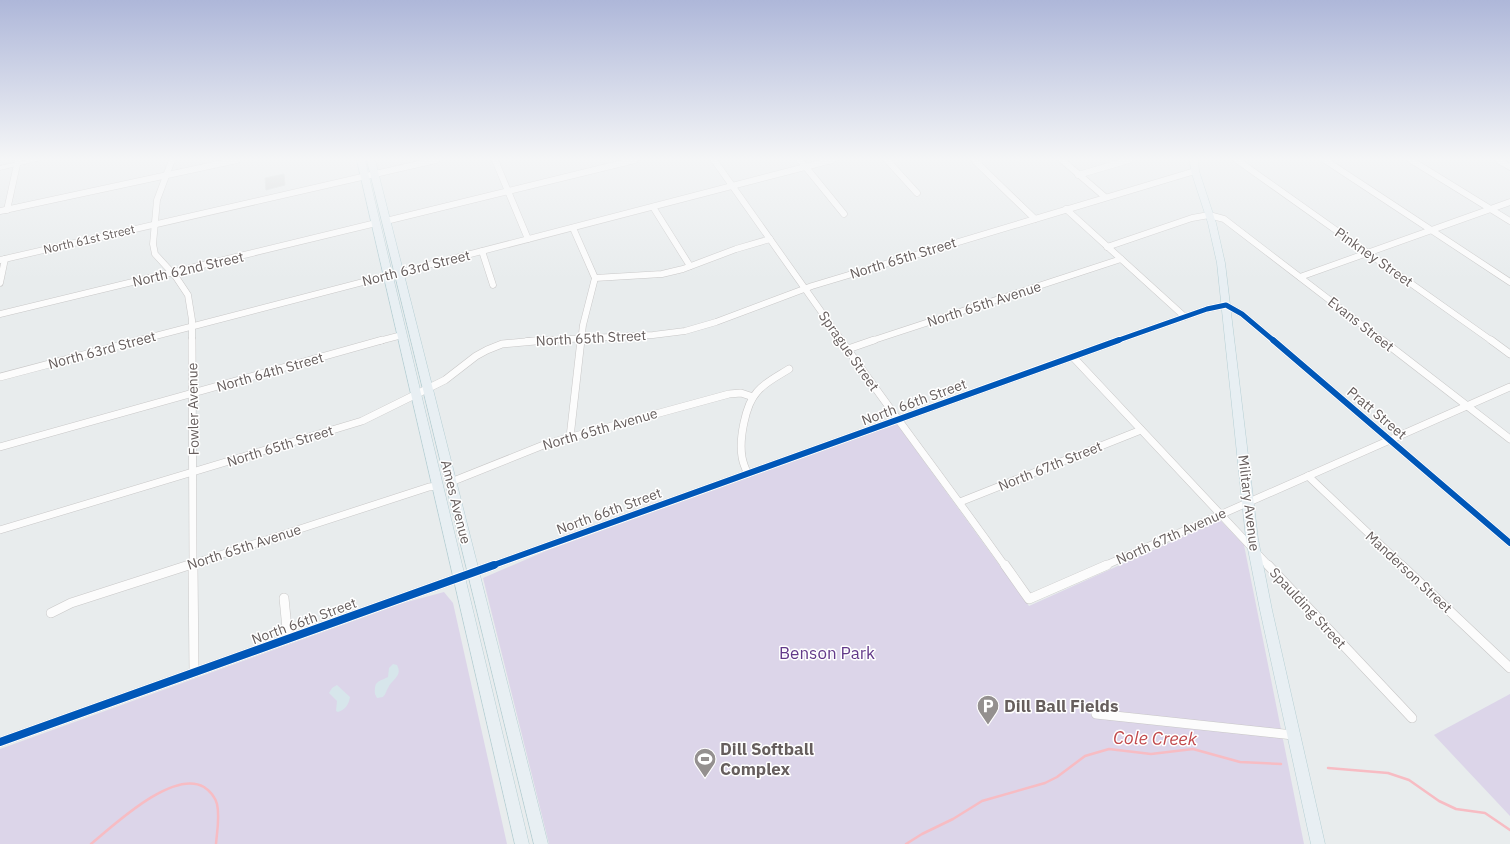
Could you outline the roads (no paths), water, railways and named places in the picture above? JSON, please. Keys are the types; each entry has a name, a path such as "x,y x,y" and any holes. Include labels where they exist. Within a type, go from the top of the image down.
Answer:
{"main road":[{"name":"Ames Avenue","path":"373,199 376,223 388,276 522,844"},
{"name":"Ames Avenue","path":"378,199 386,221 541,844"},
{"name":"Military Avenue","path":"1204,199 1218,248 1226,305 1248,501 1266,610 1318,844"}],"street":[{"path":"7,210 9,199"},
{"path":"0,211 56,199"},
{"name":"Fowler Avenue","path":"157,199 153,244 155,254 172,273 188,295 192,326 194,673"},
{"name":"North 61st Street","path":"3,259 265,199"},
{"path":"386,221 474,199"},
{"path":"511,199 528,239"},
{"name":"North 63rd Street","path":"0,376 682,199"},
{"name":"Sprague Street","path":"742,199 897,420 960,502 1029,599"},
{"path":"832,199 844,214"},
{"path":"1015,199 1035,218"},
{"name":"North 65th Street","path":"0,530 362,421 449,378 481,353 502,344 653,335 685,330 716,322 805,288 1097,199"},
{"name":"Pinkney Street","path":"1293,199 1510,354"},
{"path":"1384,199 1510,282"},
{"path":"1475,199 1510,221"},
{"path":"1300,277 1510,202"},
{"path":"653,207 690,266"},
{"path":"1066,209 1185,317"},
{"path":"1107,247 1192,218 1209,215"},
{"name":"Evans Street","path":"1209,215 1230,222 1510,439"},
{"name":"North 62nd Street","path":"0,314 376,223"},
{"path":"570,437 583,325 596,278 573,228"},
{"path":"596,278 654,276 690,266 736,249 770,239"},
{"path":"482,251 493,285"},
{"path":"0,283 3,259"},
{"name":"North 65th Avenue","path":"848,349 1121,259"},
{"name":"North 66th Street","path":"0,742 1185,317 1208,309 1226,305"},
{"name":"Pratt Street","path":"1226,305 1242,314 1510,542"},
{"name":"North 64th Street","path":"0,447 402,335"},
{"name":"Spaulding Street","path":"1073,357 1412,718"},
{"path":"748,474 742,462 741,450 747,408 753,397 765,383 789,369"},
{"name":"North 67th Avenue","path":"1029,599 1510,386"},
{"name":"North 65th Avenue","path":"451,482 531,449 570,437 729,394 741,393 753,397"},
{"name":"North 67th Street","path":"960,502 1141,430"},
{"name":"Manderson Street","path":"1308,476 1510,668"},
{"name":"North 65th Avenue","path":"51,613 71,603 429,487 438,486"},
{"path":"284,598 288,639"},
{"path":"1096,714 1293,735"}],"waterway":[{"name":"Cole Creek","path":"906,844 922,834 953,819 982,801 1045,783 1057,777 1085,756 1109,749 1151,754 1193,749 1240,762 1281,764"},
{"name":"Cole Creek","path":"1328,768 1388,773 1409,780 1439,801 1456,809 1485,813 1510,830"},
{"name":"Cole Creek","path":"91,844 144,802 161,792 176,786 191,784 204,787 212,794 216,801 218,809 216,844"}],"place":[{"name":"Dill Ball Fields","path":"988,726"},
{"name":"Dill Softball Complex","path":"705,778"}],"park label":[{"name":"Benson Park","path":"827,653"}]}
